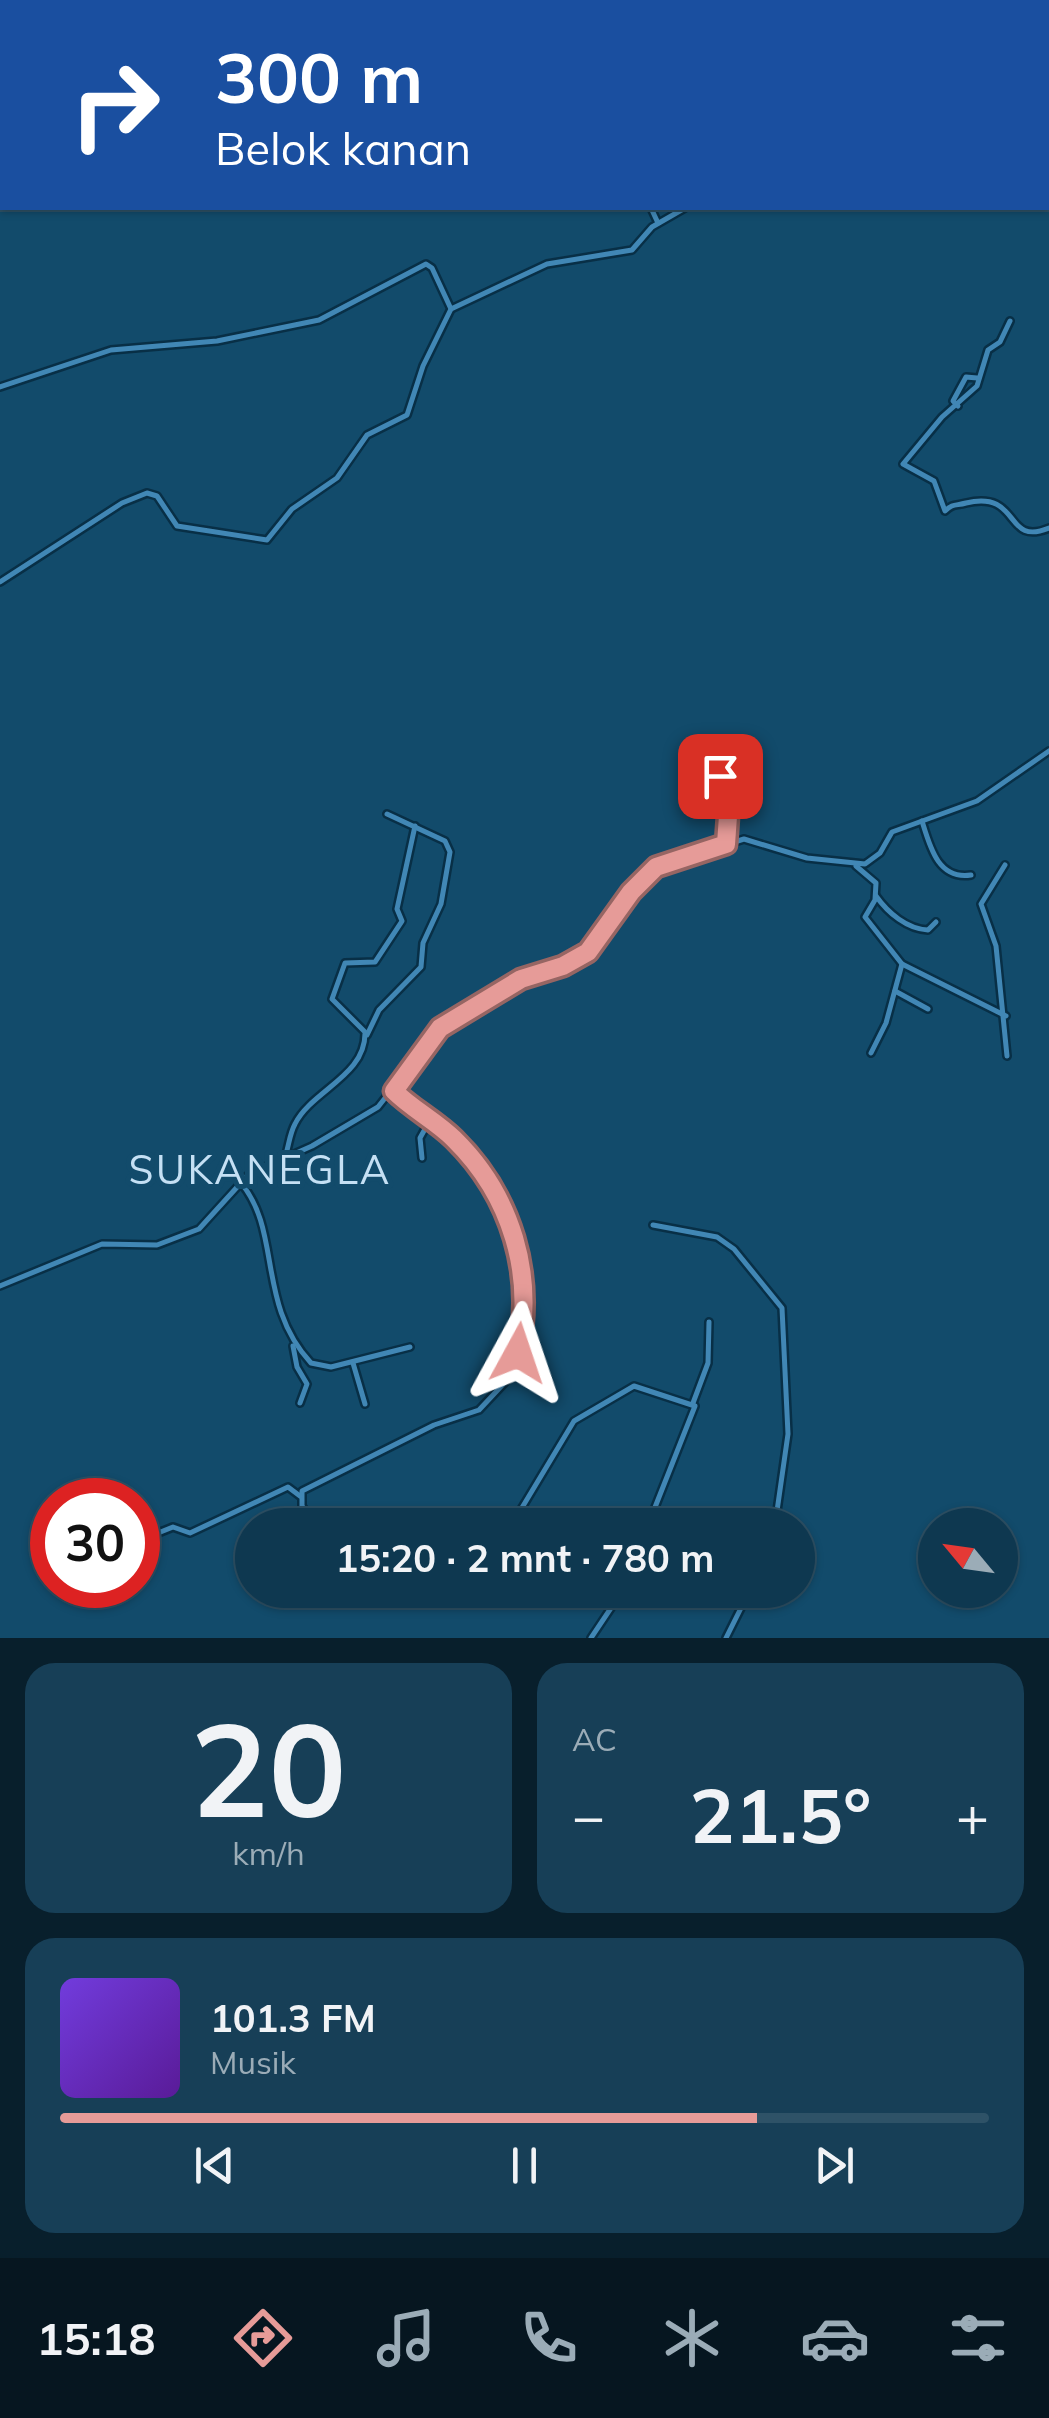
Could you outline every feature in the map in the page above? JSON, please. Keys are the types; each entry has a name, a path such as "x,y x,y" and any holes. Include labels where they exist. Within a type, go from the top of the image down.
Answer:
{"street":[{"path":"652,210 658,223"},
{"path":"0,582 122,502 147,492 157,496 177,526 266,540 292,509 338,478 367,435 407,414 423,366 450,309 547,264 632,250 658,223 681,210"},
{"path":"0,386 111,350 216,341 319,320 364,293 426,264 432,268 450,309"},
{"path":"1010,321 999,343 989,348 978,379 904,465 934,482 945,512 953,504 986,498 1001,504 1025,532 1035,534 1049,528"},
{"path":"958,406 953,401 966,376 978,379"},
{"path":"0,1286 102,1244 157,1245 184,1237 212,1218 240,1182 286,1154 361,1118 394,1091 440,1028 521,979 563,966 588,952 631,892 656,867 748,840 806,858 856,866 874,859 892,832 977,801 1049,750"},
{"path":"720,776 729,802 726,844"},
{"path":"286,1154 296,1122 352,1065 379,1010 417,974 424,956 423,943 443,898 450,847 387,814"},
{"path":"922,821 939,864 955,876 971,876"},
{"path":"366,1038 332,999 345,964 374,962 402,922 396,909 415,826"},
{"path":"856,866 876,883 876,896 866,917 902,964 1006,1016"},
{"path":"1004,866 982,907 994,937 1006,1016 1006,1056"},
{"path":"876,896 886,910 917,930 930,930 936,922"},
{"path":"871,1053 886,1024 902,964"},
{"path":"895,991 928,1009"},
{"path":"300,1496 307,1488 434,1425 479,1410 508,1379 518,1353 524,1317 518,1244 510,1220 465,1151 394,1091"},
{"path":"422,1158 420,1138 430,1120"},
{"path":"240,1182 252,1198 264,1237 273,1294 293,1344 297,1367 308,1384 300,1403"},
{"path":"653,1226 716,1237 745,1260 782,1308 788,1434 777,1508"},
{"path":"653,1508 695,1410 693,1403 708,1363 709,1322"},
{"path":"293,1344 321,1368 410,1347"},
{"path":"353,1362 364,1404"},
{"path":"522,1508 577,1419 630,1387 693,1403"},
{"path":"160,1532 174,1527 190,1533 288,1487 300,1496 307,1508"},
{"path":"590,1638 611,1608"},
{"path":"726,1638 741,1608"}],"district":[{"name":"SUKANEGLA","path":"260,1170"}],"route":[{"path":"518,1353 524,1317 518,1244 506,1211 458,1143 394,1091 440,1028 521,979 563,966 588,952 631,892 656,867 726,844 729,802 720,776"}]}
